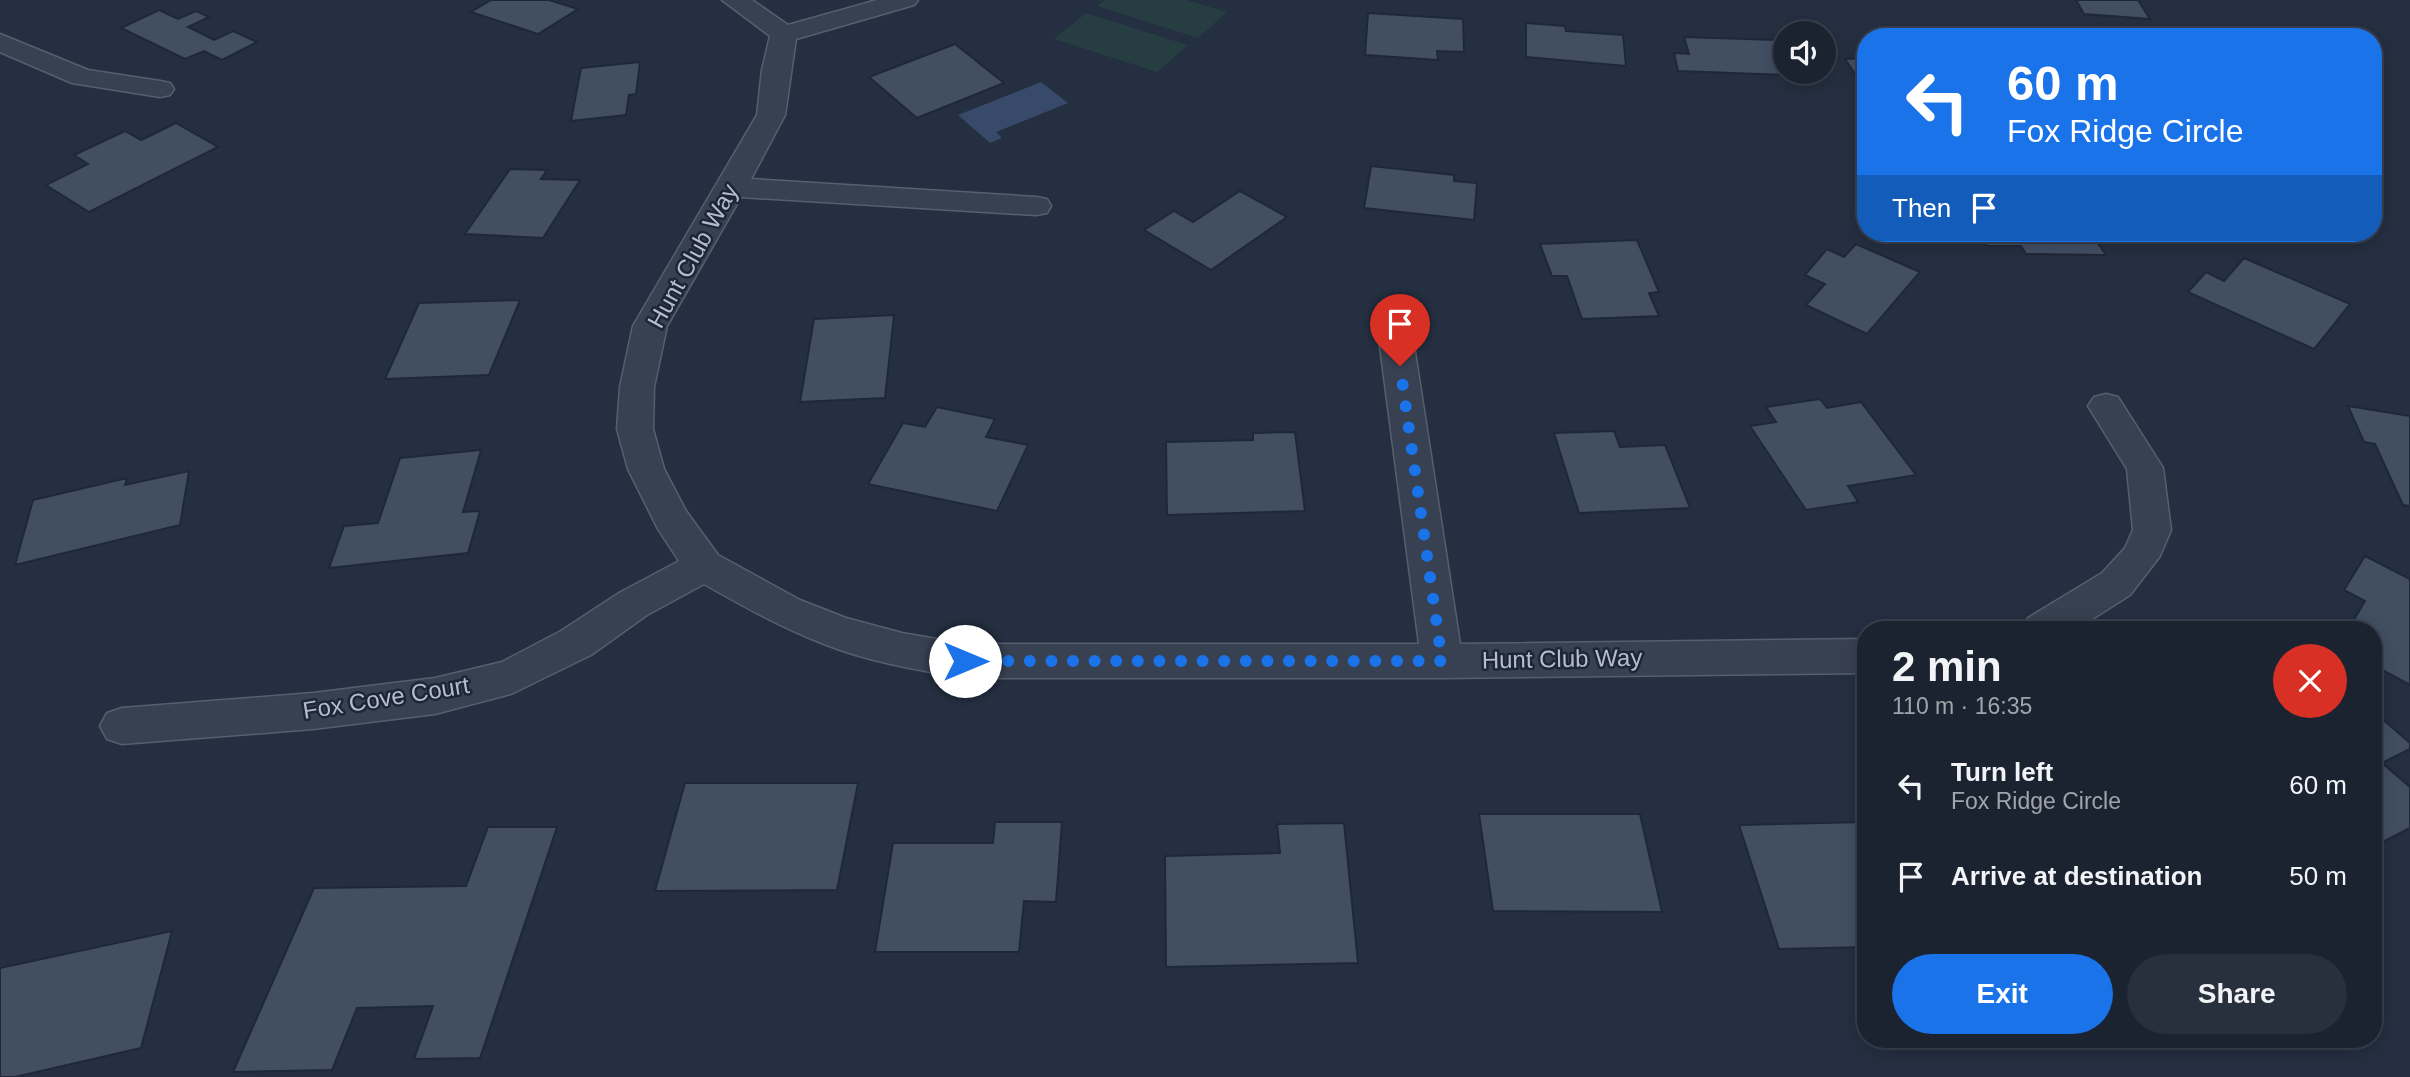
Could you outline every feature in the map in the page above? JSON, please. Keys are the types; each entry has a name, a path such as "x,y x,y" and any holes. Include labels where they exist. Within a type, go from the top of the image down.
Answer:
{"street":[{"path":"734,0 784,34 905,0"},
{"name":"Hunt Club Way","path":"784,34 776,70 771,115 759,141 650,326 637,387 635,429 646,469 671,519 704,566 786,611 839,633 902,650 965,661 1442,661 1857,656"},
{"path":"0,43 82,78 160,89"},
{"path":"731,187 1037,206"},
{"path":"1396,339 1442,661"},
{"path":"2056,621 2116,584 2141,556 2152,530 2145,468 2106,406"},
{"name":"Fox Cove Court","path":"122,726 313,711 435,696 511,677 576,643 633,604 704,566"}],"green space":[{"path":"1105,0 1187,0 1227,12 1198,38 1097,6"},
{"path":"1086,13 1188,45 1157,72 1054,39"}],"water":[{"path":"1041,82 1068,103 996,132 1002,138 990,143 958,115"}],"building":[{"path":"491,0 549,0 578,9 538,34 471,12"},
{"path":"2076,0 2138,0 2150,19 2084,14"},
{"path":"159,10 178,19 196,11 209,17 188,27 214,40 233,31 257,42 222,60 204,51 185,59 121,28"},
{"path":"1368,13 1463,19 1464,52 1437,51 1438,60 1365,55"},
{"path":"1526,23 1565,26 1566,31 1623,35 1626,66 1526,57"},
{"path":"1684,37 1773,40 1773,74 1678,71 1674,53 1689,54"},
{"path":"955,44 1004,83 917,118 869,77"},
{"path":"1857,58 1857,77 1845,59"},
{"path":"640,62 636,94 629,95 626,115 571,121 581,68"},
{"path":"176,123 218,147 89,212 46,185 88,164 74,155 125,131 141,140"},
{"path":"1371,166 1454,175 1454,181 1477,183 1474,220 1364,208"},
{"path":"510,169 547,170 541,179 580,180 543,238 465,234"},
{"path":"1240,191 1287,217 1211,270 1144,230 1174,211 1193,222"},
{"path":"1637,240 1659,292 1649,293 1659,316 1582,319 1567,276 1552,276 1540,244"},
{"path":"1985,242 2097,242 2106,255 2026,254 2021,246 1987,246"},
{"path":"1856,244 1920,272 1867,334 1806,305 1825,284 1805,275 1827,249 1844,257"},
{"path":"2244,258 2350,304 2314,349 2188,292 2206,272 2224,281"},
{"path":"520,300 489,375 385,379 419,303"},
{"path":"894,315 885,398 800,402 814,319"},
{"path":"1820,399 1827,408 1861,402 1916,475 1848,486 1858,502 1806,510 1750,426 1776,422 1766,407"},
{"path":"2348,406 2410,416 2410,506 2403,505 2375,444 2364,442"},
{"path":"937,407 995,419 986,437 1028,445 997,511 868,484 903,423 925,427"},
{"path":"1614,431 1620,447 1665,445 1690,508 1579,513 1554,433"},
{"path":"1295,432 1305,511 1167,515 1166,442 1253,440 1253,433"},
{"path":"481,450 463,512 480,511 468,553 329,568 344,526 378,523 400,458"},
{"path":"189,471 180,525 15,565 33,500 127,478 125,485"},
{"path":"2365,556 2410,579 2410,685 2382,670 2382,621 2353,621 2365,601 2344,590"},
{"path":"2382,719 2410,743 2410,749 2382,763"},
{"path":"2382,763 2410,787 2410,828 2382,842"},
{"path":"685,783 858,783 837,890 655,891"},
{"path":"1479,814 1640,814 1662,912 1493,911"},
{"path":"995,822 1062,822 1056,902 1024,901 1019,952 875,952 893,843 993,843"},
{"path":"1857,822 1857,947 1779,949 1739,825"},
{"path":"1344,823 1358,963 1166,967 1165,856 1280,853 1277,824"},
{"path":"488,827 557,827 480,1058 414,1059 433,1006 357,1008 332,1070 233,1072 314,888 466,886"},
{"path":"172,931 141,1048 15,1077 0,1077 0,968"}],"route":[{"path":"965,661 1442,661 1400,366"}]}
